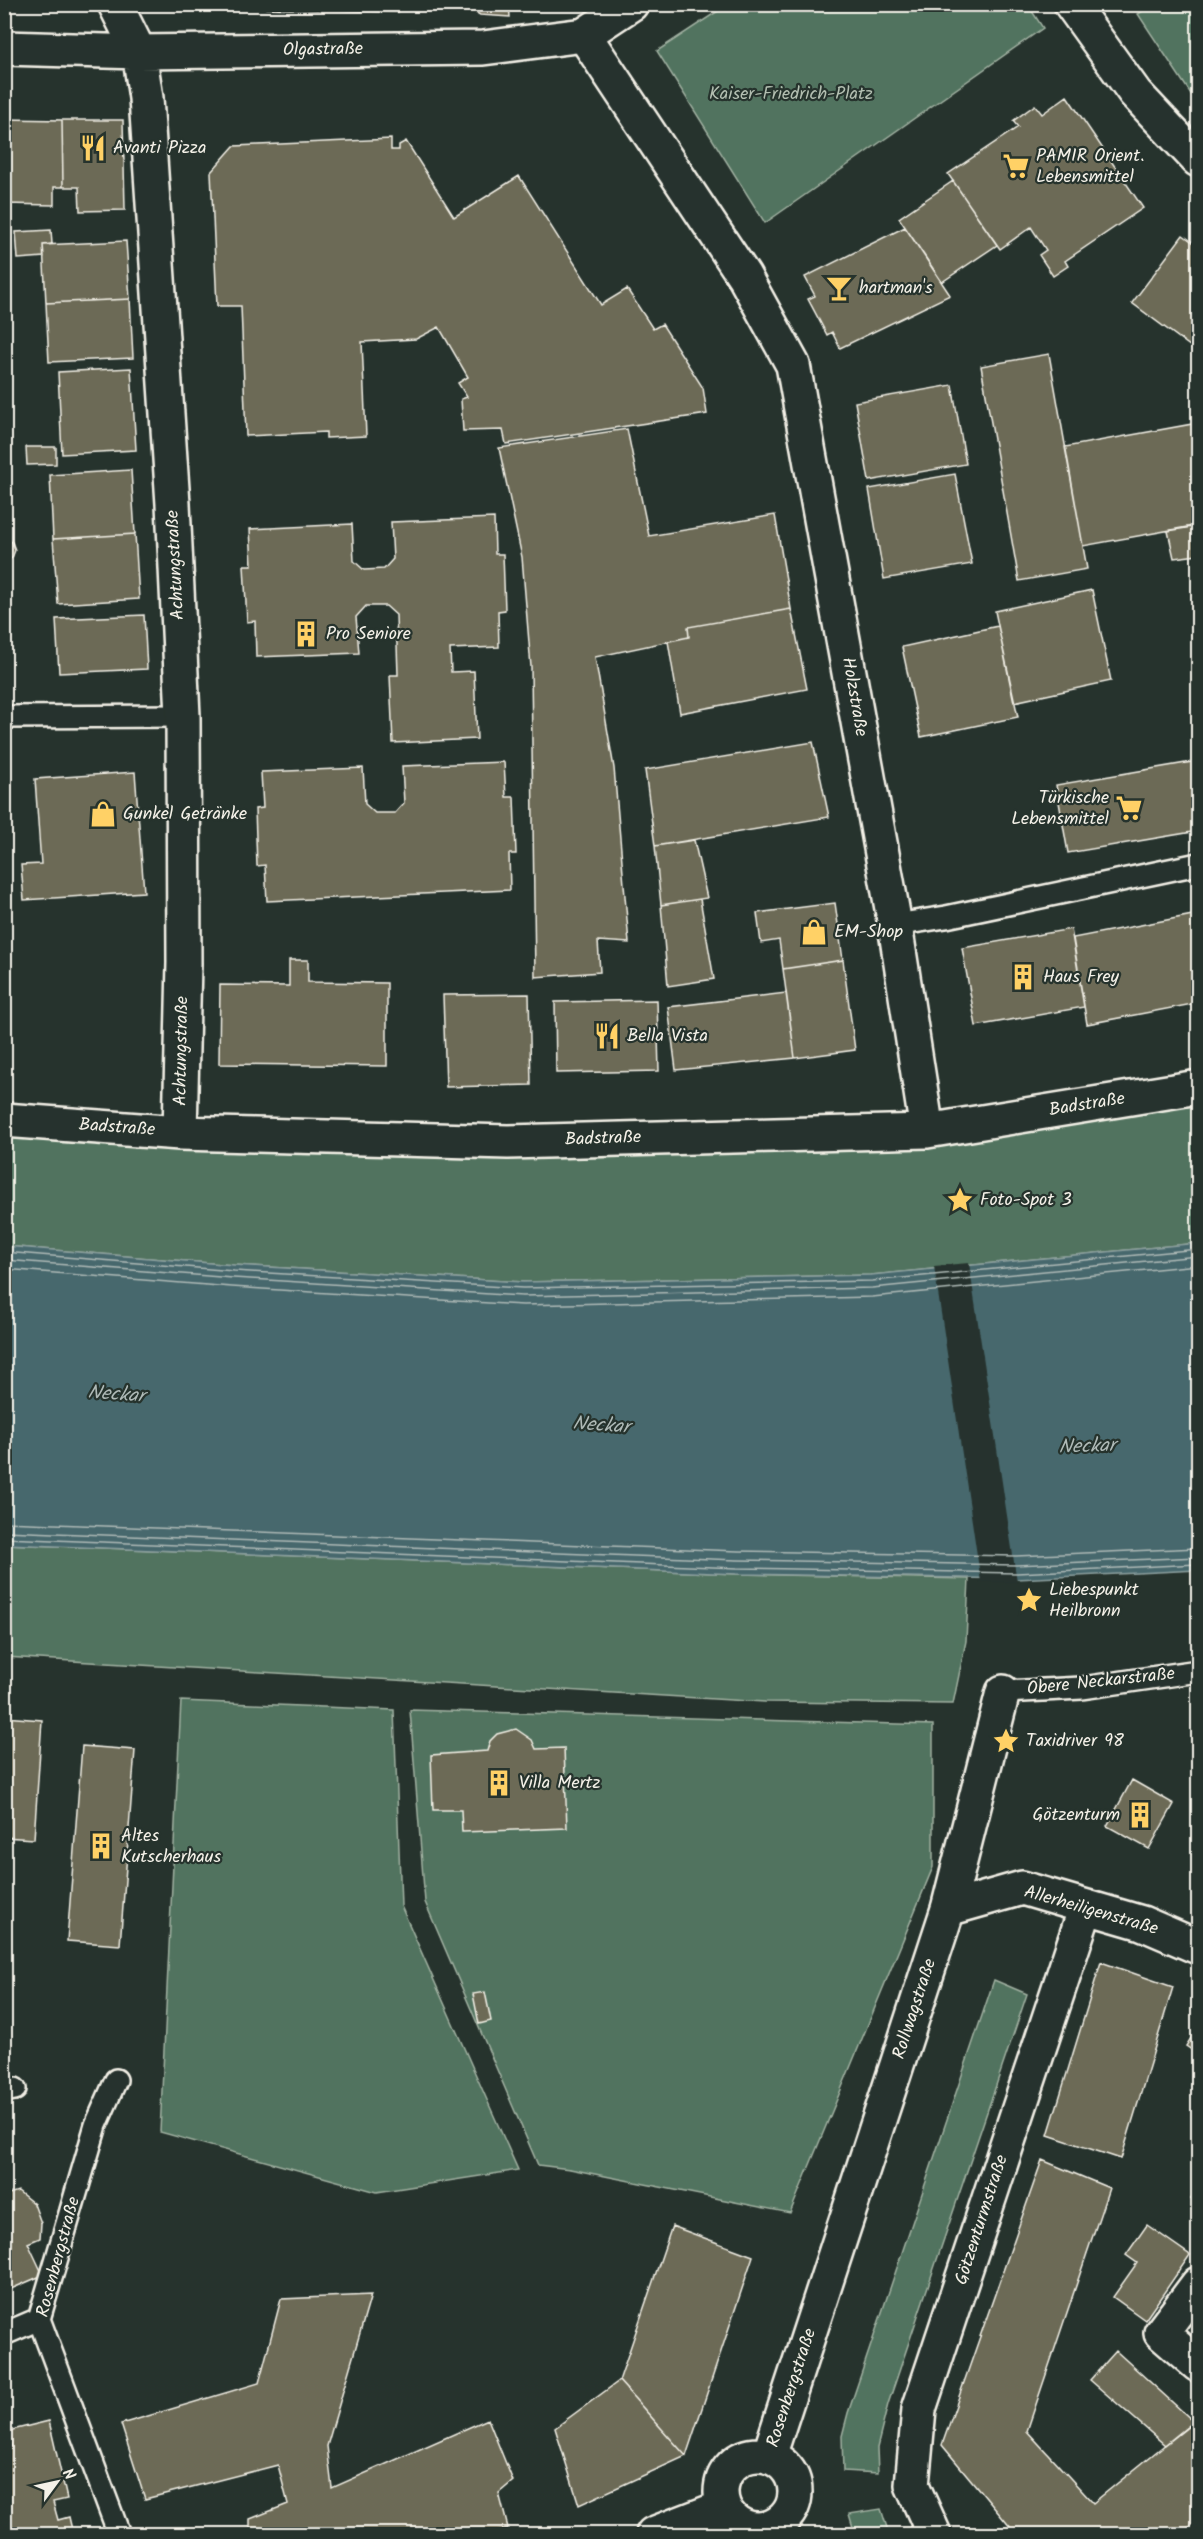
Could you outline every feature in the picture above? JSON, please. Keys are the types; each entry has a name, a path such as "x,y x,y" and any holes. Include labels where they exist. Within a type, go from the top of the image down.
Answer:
{"street":[{"name":"Achtungstraße","path":"116,4 139,52 146,98 172,504 183,716 184,963 180,1133"},
{"name":"Olgastraße","path":"4,48 139,52 483,48 584,35 632,4"},
{"path":"1071,4 1135,93 1198,160"},
{"name":"Holzstraße","path":"584,35 744,276 793,365 895,925 927,1131"},
{"name":"Badstraße","path":"4,1120 180,1133 508,1142 927,1131 1198,1088"},
{"name":"Rollwagstraße","path":"814,2321 948,1909 1003,1692"},
{"name":"Allerheiligenstraße","path":"948,1909 1022,1888 1143,1923 1198,1947"},
{"name":"Götzenturmstraße","path":"934,2535 912,2486 919,2409 1086,1907"},
{"path":"1198,2284 1161,2333 1198,2365"},
{"name":"Rosenbergstraße","path":"769,2456 814,2321"},
{"name":"Rosenbergstraße","path":"755,2454 769,2456 787,2468 795,2487 788,2527 750,2529 729,2517 723,2507 720,2493 722,2478 729,2466 741,2458 755,2454"},
{"path":"653,2535 723,2507"}],"lane":[{"path":"4,717 183,716"},
{"path":"895,925 946,917 1198,864"},
{"name":"Obere Neckarstraße","path":"1003,1692 1082,1688 1198,1671"},
{"name":"Rosenbergstraße","path":"116,2080 96,2125 39,2319 119,2535"},
{"path":"4,2334 39,2319"}],"green space":[{"path":"1154,4 1198,5 1197,103 1138,14"},
{"name":"Kaiser-Friedrich-Platz","path":"727,5 1028,5 1043,28 765,223 657,51"},
{"path":"1198,1104 1198,1243 871,1275 523,1282 234,1265 5,1246 4,1132 1010,1133"},
{"path":"4,1544 737,1574 969,1579 966,1641 953,1704 765,1702 5,1657"},
{"path":"181,1701 394,1710 401,1906 518,2170 377,2192 160,2132"},
{"path":"410,1710 933,1725 933,1867 790,2213 570,2169 538,2165 425,1902"},
{"path":"994,1980 1027,1994 888,2404 877,2448 878,2473 843,2471 842,2436 848,2413"},
{"path":"881,2509 889,2534 855,2534 849,2514"}],"water":[{"name":"Neckar","path":"1198,1243 1198,1570 1017,1579 737,1574 5,1544 5,1246 234,1265 523,1282 871,1275"}],"pier":[{"path":"969,1263 1017,1582 981,1582 934,1266"}],"building":[{"path":"266,4 361,4 362,11 266,8"},
{"path":"361,4 406,4 406,6 398,12 362,11"},
{"path":"469,4 509,4 510,17 480,15 471,10"},
{"path":"1067,96 1143,208 1065,261 1068,266 1053,276 1039,255 1046,250 1031,227 1000,249 948,174 1018,127 1013,121 1035,105 1042,114"},
{"path":"4,119 62,120 63,187 54,187 54,205 4,204"},
{"path":"62,120 123,120 125,210 80,211 79,187 63,187"},
{"path":"391,139 391,150 399,150 399,145 406,141 454,217 519,176 601,305 627,289 653,329 662,324 703,388 707,414 506,444 503,430 463,431 461,399 467,397 458,383 468,377 439,327 416,339 362,342 366,436 326,438 326,432 246,436 241,306 217,306 211,172 234,146"},
{"path":"953,181 997,245 942,282 899,218"},
{"path":"905,227 950,295 840,348 832,332 827,335 808,299 815,296 805,277"},
{"path":"51,230 52,244 43,245 44,257 18,259 16,232"},
{"path":"1183,235 1198,246 1198,352 1132,303"},
{"path":"126,241 130,299 46,303 43,245"},
{"path":"130,299 133,358 49,362 46,303"},
{"path":"1049,354 1087,569 1019,581 981,366"},
{"path":"131,368 136,450 62,454 58,372"},
{"path":"952,385 966,464 869,481 855,402"},
{"path":"1198,423 1198,525 1083,546 1065,447"},
{"path":"627,429 649,536 775,515 791,609 688,627 689,637 595,657 614,768 629,943 598,941 600,972 535,977 531,667 522,557 499,448"},
{"path":"26,447 56,447 56,464 27,465"},
{"path":"131,470 135,534 53,539 50,475"},
{"path":"955,474 972,564 884,579 869,489"},
{"name":"Pro Seniore","path":"494,518 495,554 503,554 505,610 498,611 499,647 450,649 451,672 474,671 477,739 393,743 390,675 398,675 396,615 386,606 366,606 356,617 359,653 256,657 255,621 247,622 244,565 252,565 250,529 352,524 354,561 364,570 384,569 393,559 391,522"},
{"path":"1198,526 1198,555 1174,558 1168,531"},
{"path":"135,534 139,599 58,604 53,539"},
{"path":"4,537 12,542 15,550 12,558 5,562"},
{"path":"1092,590 1111,681 1014,702 995,611"},
{"path":"791,609 807,689 680,713 668,641 689,637 688,627"},
{"path":"144,615 147,669 59,673 56,619"},
{"path":"998,626 1018,717 921,737 902,647"},
{"path":"813,742 829,817 655,846 645,770"},
{"name":"Türkische Lebensmittel","path":"1198,761 1198,831 1068,853 1056,785"},
{"path":"504,762 506,797 514,797 516,854 509,854 510,890 267,901 265,865 257,866 255,809 263,808 261,772 363,768 365,804 375,813 395,813 404,803 402,766"},
{"path":"135,772 144,892 24,900 21,865 41,864 35,779"},
{"path":"694,840 707,898 661,905 655,846"},
{"path":"700,899 714,979 668,986 661,905"},
{"path":"835,903 843,960 783,969 779,940 761,943 757,913"},
{"path":"1198,914 1198,1003 1087,1024 1073,938"},
{"name":"Haus Frey","path":"1071,929 1084,1007 976,1026 962,948"},
{"path":"289,960 308,960 308,982 387,983 387,1066 219,1064 220,985 289,986"},
{"path":"843,960 855,1050 795,1058 783,969"},
{"path":"786,993 795,1058 676,1070 668,1007"},
{"path":"529,994 531,1085 446,1087 443,995"},
{"name":"Bella Vista","path":"657,1000 659,1071 556,1073 555,1002"},
{"path":"4,1717 42,1720 34,1839 4,1837"},
{"name":"Villa Mertz","path":"516,1729 532,1740 536,1749 564,1748 567,1828 462,1832 461,1810 433,1810 431,1755 487,1751 490,1741 497,1734"},
{"name":"Altes Kutscherhaus","path":"82,1746 135,1750 120,1945 67,1941"},
{"name":"Götzenturm","path":"1132,1780 1174,1804 1149,1849 1107,1826"},
{"path":"1101,1962 1173,1987 1121,2159 1048,2135"},
{"path":"485,1992 491,2021 479,2024 473,1994"},
{"path":"1198,2027 1198,2054 1186,2046"},
{"path":"1042,2160 1109,2188 1027,2431 1093,2503 1198,2418 1198,2520 1181,2534 1016,2534 942,2445"},
{"path":"1198,2187 1198,2204 1191,2198"},
{"path":"18,2191 34,2204 41,2223 40,2238 28,2243 43,2275 4,2292 4,2193 6,2195"},
{"path":"1147,2225 1190,2255 1145,2320 1113,2297 1137,2263 1126,2255"},
{"path":"672,2226 753,2256 686,2456 619,2381"},
{"path":"371,2295 327,2446 332,2488 488,2419 513,2481 499,2493 508,2528 486,2534 250,2534 250,2519 288,2504 278,2465 145,2499 121,2424 259,2383 281,2299"},
{"path":"1116,2351 1194,2422 1165,2445 1090,2380"},
{"path":"619,2381 686,2456 579,2505 555,2428"},
{"path":"49,2421 67,2499 53,2502 58,2520 69,2517 73,2534 4,2534 4,2447 11,2446 8,2431"}],"place":[{"name":"Avanti Pizza","path":"93,148"},
{"name":"PAMIR Orient. Lebensmittel","path":"1016,166"},
{"name":"hartman's","path":"839,288"},
{"name":"Pro Seniore","path":"306,634"},
{"name":"Türkische Lebensmittel","path":"1129,808"},
{"name":"Gunkel Getränke","path":"103,814"},
{"name":"EM-Shop","path":"814,932"},
{"name":"Haus Frey","path":"1023,977"},
{"name":"Bella Vista","path":"607,1036"},
{"name":"Foto-Spot 3","path":"960,1200"},
{"name":"Liebespunkt Heilbronn","path":"1029,1600"},
{"name":"Taxidriver 98","path":"1006,1741"},
{"name":"Villa Mertz","path":"499,1783"},
{"name":"Götzenturm","path":"1140,1815"},
{"name":"Altes Kutscherhaus","path":"101,1846"}]}
